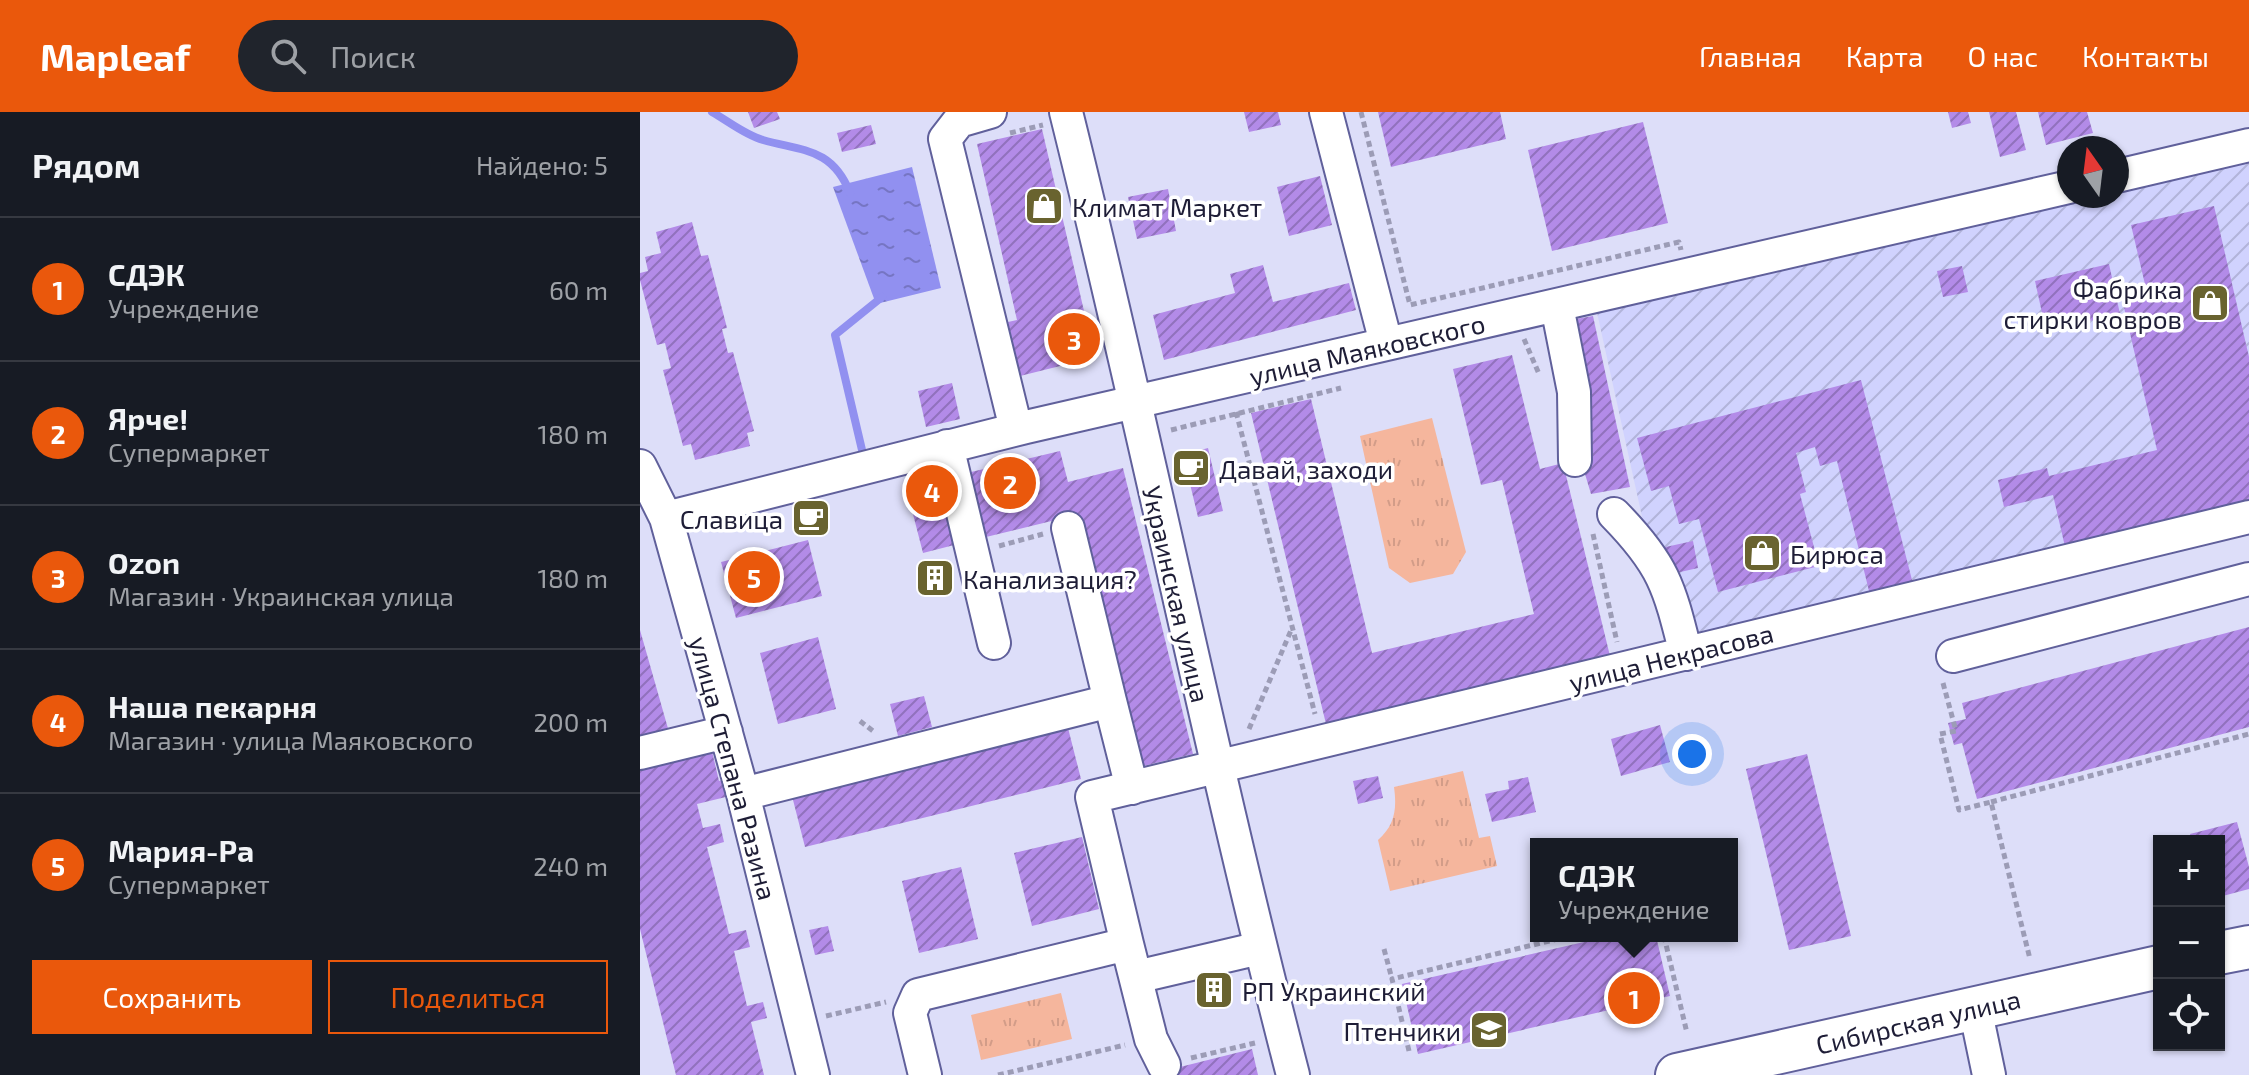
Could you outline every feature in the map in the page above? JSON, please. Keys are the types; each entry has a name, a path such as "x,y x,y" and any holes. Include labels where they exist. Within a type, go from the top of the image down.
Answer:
{"main road":[{"path":"2225,952 2249,947"},
{"name":"Сибирская улица","path":"1694,1063 1975,1008 2153,968"}],"street":[{"path":"1326,112 1386,343"},
{"name":"Украинская улица","path":"1057,118 1124,346 1140,438 1226,765 1260,948 1293,1075"},
{"path":"993,124 959,121 945,139 1016,429"},
{"path":"2129,173 2249,145"},
{"name":"улица Маяковского","path":"666,518 1016,429 2057,190"},
{"path":"1557,306 1574,392 1575,460"},
{"path":"947,446 994,643"},
{"name":"улица Степана Разина","path":"643,482 666,518 743,794 813,1075"},
{"path":"1614,514 1649,549 1670,589 1686,654"},
{"name":"улица Некрасова","path":"1127,944 1092,797 2249,517"},
{"path":"1068,528 1132,788"},
{"path":"1946,664 2249,579"},
{"path":"743,794 1110,701"},
{"path":"640,753 726,732"},
{"path":"925,1075 910,1007 914,999 922,994 1127,944 1158,1052"},
{"path":"1136,977 1260,948"},
{"path":"1975,1008 1989,1075"}],"path":[{"path":"1361,112 1410,305 1679,242 1688,276"},
{"path":"993,124 1057,118"},
{"path":"1140,438 1341,388"},
{"path":"1236,412 1322,742"},
{"path":"1226,765 1292,628"},
{"path":"1946,664 1956,731 1940,734 1959,810 2249,734"},
{"path":"1991,802 2030,959"},
{"path":"1392,979 1545,942"},
{"path":"1665,942 1694,1063"},
{"path":"1384,949 1409,1051"},
{"path":"825,1031 821,1017 922,994"},
{"path":"998,1075 1158,1052 1250,1044"}],"shaded area":[{"path":"2249,156 2249,509 1671,648 1596,308 2057,200 2057,208 2129,208 2129,183"}],"green space":[{"path":"1432,418 1466,552 1453,574 1410,583 1389,568 1360,436"},
{"path":"1463,771 1479,838 1490,836 1497,866 1390,891 1378,840 1394,816 1394,787"},
{"path":"1061,993 1072,1039 981,1060 971,1015"}],"water":[{"path":"912,167 941,288 876,304 833,187"}],"building":[{"path":"748,112 777,112 780,119 754,128"},
{"path":"1244,112 1278,112 1281,125 1249,132"},
{"path":"1378,112 1500,112 1506,139 1391,167"},
{"path":"1948,112 1968,112 1971,123 1952,128"},
{"path":"1989,112 2016,112 2026,150 2000,157"},
{"path":"2038,112 2087,112 2093,133 2057,136 2057,142 2046,145"},
{"path":"1643,122 1668,223 1552,251 1528,150"},
{"path":"871,125 876,144 842,152 837,133"},
{"path":"1042,129 1090,337 1085,338 1089,356 1020,376 1008,322 1017,320 977,144"},
{"path":"1320,176 1332,225 1289,236 1277,187"},
{"path":"1168,189 1176,231 1137,239 1128,197"},
{"path":"2214,206 2249,357 2249,510 2066,551 2053,495 2004,507 1998,480 2047,468 2049,476 2157,450 2123,303 2148,297 2131,225"},
{"path":"692,222 701,256 708,255 727,328 722,329 728,353 733,352 754,431 747,433 750,446 695,460 691,444 683,446 663,370 671,368 665,343 657,345 640,280 640,273 648,271 645,257 661,253 656,232"},
{"path":"2109,264 2120,314 2046,331 2035,281"},
{"path":"1263,265 1273,302 1349,283 1356,310 1164,360 1153,315 1235,293 1230,274"},
{"path":"1962,266 1968,292 1943,297 1937,271"},
{"path":"1593,316 1630,487 1591,494 1585,474 1588,437 1576,319"},
{"path":"1512,355 1540,469 1563,463 1610,656 1326,724 1251,413 1311,399 1372,653 1534,614 1502,480 1481,485 1453,369"},
{"path":"1861,380 1913,584 1870,595 1837,461 1820,466 1815,447 1796,453 1806,492 1800,494 1819,566 1718,592 1699,519 1679,524 1669,486 1651,491 1637,438"},
{"path":"952,383 960,419 926,427 918,391"},
{"path":"1208,448 1223,511 1198,517 1183,455"},
{"path":"1060,451 1068,482 1123,468 1193,754 1139,767 1076,515 986,537 971,472"},
{"path":"946,477 962,543 923,553 906,487"},
{"path":"808,540 822,596 736,618 721,562"},
{"path":"1693,541 1698,568 1667,575 1661,548"},
{"name":"Канализация?","path":"946,565 951,584 924,591 919,572"},
{"path":"2249,627 2249,727 1977,799 1962,743 1954,745 1948,723 1966,719 1962,703"},
{"path":"640,630 669,732 640,739"},
{"path":"818,637 836,709 778,724 760,653"},
{"path":"924,696 932,727 898,736 890,704"},
{"path":"1660,725 1670,762 1621,776 1611,739"},
{"path":"1068,728 1081,779 805,847 792,796"},
{"path":"711,747 719,781 729,778 734,795 697,804 703,828 720,824 724,842 707,847 729,934 746,930 750,947 734,951 747,1006 763,1002 767,1018 751,1022 764,1075 676,1075 640,929 640,764"},
{"path":"1807,754 1851,936 1789,950 1746,769"},
{"path":"1378,776 1383,798 1358,804 1353,781"},
{"path":"1528,777 1536,812 1492,822 1485,794 1509,789 1508,781"},
{"path":"2237,822 2249,867 2249,889 2225,895 2225,835 2190,834"},
{"path":"1082,837 1099,909 1032,926 1014,853"},
{"path":"961,867 978,939 919,953 902,881"},
{"path":"828,926 834,951 815,955 809,930"},
{"path":"1584,942 1657,942 1670,996 1418,1054 1402,984"},
{"name":"РП Украинский","path":"1224,973 1231,1000 1204,1007 1197,980"},
{"path":"1252,1049 1258,1075 1177,1075 1176,1068"}],"waterway":[{"path":"712,112 756,138 802,149 825,159 843,178 850,193"},
{"path":"862,450 835,335 882,297"}],"place":[{"name":"Климат Маркет","path":"1044,206"},
{"name":"Фабрика стирки ковров","path":"2210,303"},
{"name":"Ozon","path":"1074,339"},
{"name":"Давай, заходи","path":"1191,468"},
{"name":"Ярче!","path":"1010,483"},
{"name":"Наша пекарня","path":"932,491"},
{"name":"Славица","path":"811,518"},
{"name":"Бирюса","path":"1762,553"},
{"name":"Мария-Ра","path":"754,577"},
{"name":"Канализация?","path":"935,578"},
{"name":"РП Украинский","path":"1214,990"},
{"name":"СДЭК","path":"1634,998"},
{"name":"Птенчики","path":"1489,1030"}]}
